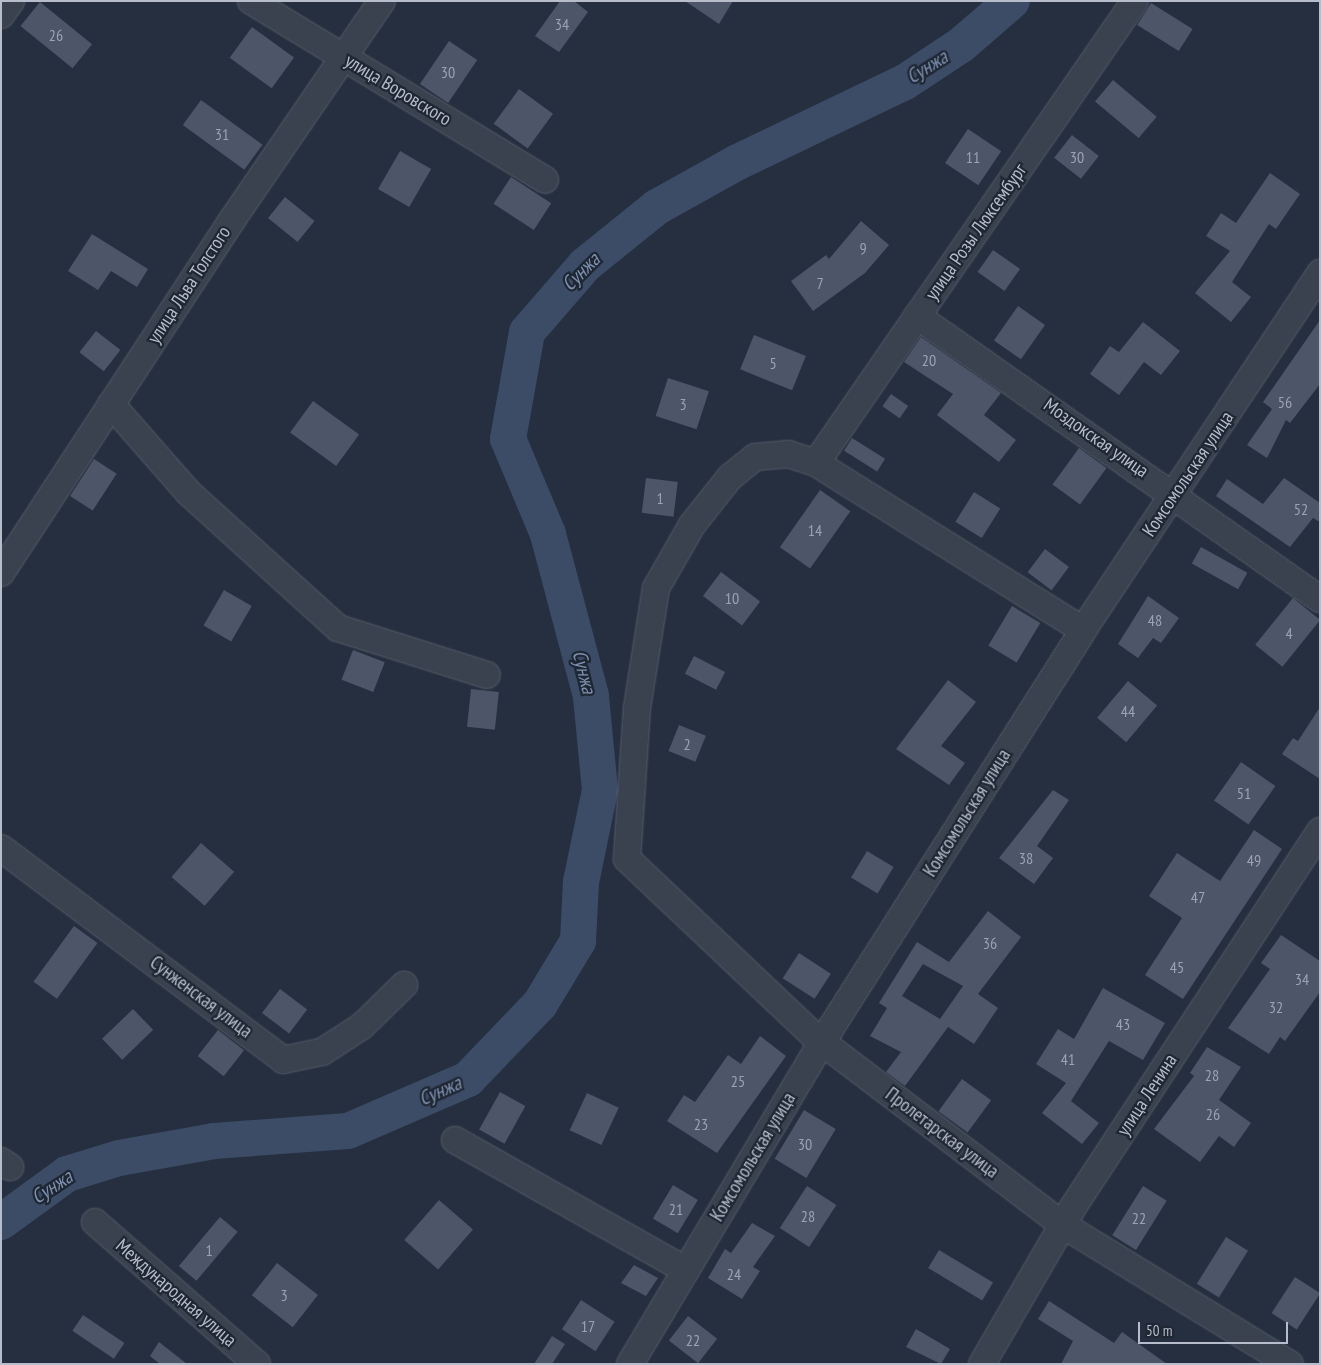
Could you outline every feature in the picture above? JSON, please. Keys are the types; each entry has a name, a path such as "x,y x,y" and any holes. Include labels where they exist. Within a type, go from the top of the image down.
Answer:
{"street":[{"path":"1,16 11,1"},
{"name":"улица Воровского","path":"251,1 545,180"},
{"name":"улица Льва Толстого","path":"1,572 111,404 382,1"},
{"name":"улица Розы Люксембург","path":"816,463 1136,1"},
{"name":"Комсомольская улица","path":"637,1361 686,1270 822,1042 1083,630 1320,273"},
{"name":"Моздокская улица","path":"917,316 1174,494 1320,599"},
{"path":"111,404 189,493 338,628 488,675"},
{"name":"Пролетарская улица","path":"816,463 789,454 755,457 730,477 692,525 656,588 637,708 627,858 822,1042 1063,1225 1290,1364"},
{"path":"816,463 1083,630"},
{"name":"улица Ленина","path":"982,1364 1063,1225 1320,831"},
{"name":"Сунженская улица","path":"1,848 282,1060 322,1052 362,1026 404,985"},
{"path":"455,1140 686,1270"},
{"name":"Международная улица","path":"95,1222 257,1364"}],"building":[{"path":"560,1 574,1 588,12 559,52 535,36"},
{"path":"685,1 733,1 719,24"},
{"path":"40,2 92,44 73,68 20,26"},
{"path":"1151,3 1193,29 1179,51 1137,25"},
{"path":"252,27 294,58 272,88 230,58"},
{"path":"449,41 477,60 448,103 420,84"},
{"path":"1113,80 1157,117 1139,138 1095,101"},
{"path":"519,89 553,114 528,148 494,124"},
{"path":"201,100 262,145 244,170 183,125"},
{"path":"968,129 1001,151 978,185 945,163"},
{"path":"1072,135 1099,156 1081,179 1054,158"},
{"path":"400,151 431,169 409,207 378,189"},
{"path":"1270,173 1300,194 1276,229 1269,224 1232,282 1251,297 1231,322 1195,293 1230,251 1206,236 1221,213 1236,223"},
{"path":"511,177 551,203 534,230 494,204"},
{"path":"285,197 315,221 298,242 268,218"},
{"path":"861,221 889,245 865,273 813,311 791,281 826,255 829,259"},
{"path":"92,234 148,269 137,287 111,271 98,290 68,271"},
{"path":"993,250 1020,269 1005,291 978,272"},
{"path":"1018,306 1045,325 1021,359 994,340"},
{"path":"1320,320 1320,384 1290,423 1286,420 1267,458 1247,445 1272,409 1263,402"},
{"path":"1143,322 1180,351 1161,375 1144,362 1119,395 1090,374 1110,346 1119,352"},
{"path":"96,331 120,350 104,371 79,352"},
{"path":"754,335 806,356 792,390 740,369"},
{"path":"921,337 1001,393 984,415 1016,440 999,462 937,415 953,394 904,362"},
{"path":"668,378 709,391 697,429 656,416"},
{"path":"891,394 908,406 900,418 882,406"},
{"path":"313,401 359,435 336,466 290,433"},
{"path":"852,438 885,459 877,471 844,451"},
{"path":"1079,448 1107,468 1080,504 1053,484"},
{"path":"94,459 117,474 93,511 70,496"},
{"path":"646,478 678,482 673,517 642,513"},
{"path":"1284,478 1320,503 1320,522 1313,518 1290,547 1216,496 1227,479 1263,504"},
{"path":"820,490 850,511 810,569 780,547"},
{"path":"974,492 1000,508 982,538 955,522"},
{"path":"1201,547 1247,573 1238,589 1192,564"},
{"path":"1045,549 1069,567 1052,590 1028,572"},
{"path":"721,572 760,601 742,625 703,596"},
{"path":"224,590 252,606 231,642 204,626"},
{"path":"1148,596 1179,618 1161,643 1153,638 1138,658 1118,644"},
{"path":"1293,598 1320,620 1282,667 1255,645"},
{"path":"1012,606 1040,623 1017,662 988,645"},
{"path":"353,650 385,662 373,692 342,680"},
{"path":"694,656 725,672 716,690 685,674"},
{"path":"948,680 976,702 941,746 965,763 949,785 896,749"},
{"path":"1128,681 1157,705 1126,742 1097,718"},
{"path":"471,689 499,692 495,730 467,727"},
{"path":"1320,707 1320,779 1282,754 1293,738 1298,741"},
{"path":"679,725 706,736 695,762 669,751"},
{"path":"1241,762 1275,786 1248,825 1214,801"},
{"path":"1053,790 1069,800 1037,846 1053,858 1034,884 999,858"},
{"path":"1254,830 1282,849 1183,999 1145,975 1182,918 1149,896 1177,853 1220,881"},
{"path":"201,843 234,872 205,906 171,877"},
{"path":"867,851 894,867 878,894 851,878"},
{"path":"988,911 1021,937 978,994 998,1008 974,1044 948,1027 905,1086 886,1072 901,1052 870,1036 887,1008 879,1003 917,942 949,962","holes":["923,964 963,986 940,1019 902,996"]},
{"path":"74,926 97,943 57,999 33,982"},
{"path":"1281,935 1320,961 1320,992 1285,1041 1280,1037 1269,1054 1228,1028 1270,969 1261,963"},
{"path":"799,953 831,974 815,999 783,978"},
{"path":"1103,988 1165,1023 1143,1060 1109,1041 1071,1101 1099,1123 1082,1144 1042,1113 1066,1083 1036,1064 1058,1029 1074,1039"},
{"path":"280,989 307,1009 289,1033 262,1013"},
{"path":"133,1009 153,1030 122,1060 102,1039"},
{"path":"218,1030 244,1050 224,1076 198,1056"},
{"path":"760,1036 786,1056 717,1153 667,1121 684,1095 695,1102 728,1055 741,1064"},
{"path":"1207,1047 1241,1067 1219,1100 1251,1123 1234,1147 1219,1136 1200,1162 1154,1129 1194,1076 1190,1073"},
{"path":"962,1079 991,1100 968,1133 938,1111"},
{"path":"500,1092 525,1106 505,1144 479,1130"},
{"path":"587,1093 619,1108 601,1145 570,1130"},
{"path":"804,1110 836,1129 806,1178 775,1159"},
{"path":"673,1185 698,1200 678,1233 653,1218"},
{"path":"807,1186 836,1205 809,1247 780,1228"},
{"path":"1143,1186 1167,1201 1136,1250 1112,1235"},
{"path":"439,1200 473,1230 438,1270 404,1240"},
{"path":"220,1217 238,1232 196,1281 179,1266"},
{"path":"752,1223 775,1236 753,1267 760,1271 742,1299 708,1278 725,1249 731,1253"},
{"path":"1226,1237 1248,1251 1219,1297 1197,1284"},
{"path":"939,1250 993,1282 982,1300 928,1268"},
{"path":"277,1263 318,1295 293,1327 252,1295"},
{"path":"634,1265 658,1278 646,1296 621,1283"},
{"path":"1295,1277 1320,1293 1297,1329 1272,1313"},
{"path":"581,1300 615,1322 595,1351 562,1329"},
{"path":"1049,1301 1114,1343 1122,1332 1167,1364 1061,1364 1073,1341 1038,1319"},
{"path":"83,1315 124,1343 114,1359 72,1331"},
{"path":"688,1316 717,1339 698,1363 669,1340"},
{"path":"916,1329 950,1349 941,1364 906,1347"},
{"path":"552,1336 565,1344 552,1364 534,1364"},
{"path":"159,1342 187,1364 160,1364 150,1356"}],"waterway":[{"name":"Сунжа","path":"1,1222 67,1174 119,1158 214,1141 348,1131 468,1079 540,1004 578,941 581,882 600,790 591,696 548,534 508,439 527,332 585,265 657,207 738,162 905,82 961,45 1012,1"}]}
